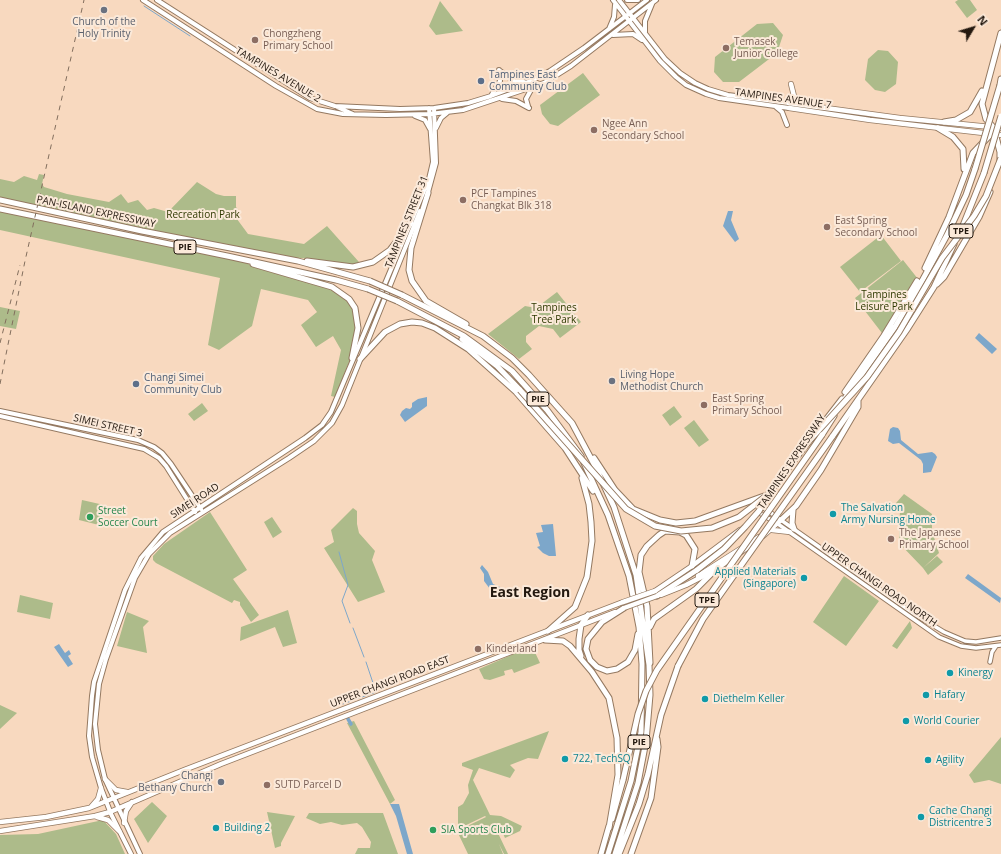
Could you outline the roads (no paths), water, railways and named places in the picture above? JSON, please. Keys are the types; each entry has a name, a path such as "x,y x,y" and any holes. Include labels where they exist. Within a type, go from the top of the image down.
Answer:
{"highway":[{"path":"997,127 986,119 982,104 1001,32"},
{"path":"944,122 961,118 972,110 990,72"},
{"name":"TAMPINES EXPRESSWAY","path":"601,854 623,780 638,714 646,691 657,670 822,435 848,392 895,327 947,235 966,195 976,169 1001,79"},
{"name":"TAMPINES EXPRESSWAY","path":"657,734 666,697 678,666 703,619 858,400 908,328 934,287 968,216 984,173 1001,116"},
{"path":"919,284 948,217 973,153 993,134 1001,122"},
{"path":"938,128 953,137 963,149 964,164 962,180"},
{"path":"934,287 944,277 979,217 1000,166 1000,152 993,134"},
{"path":"809,441 823,423 854,394 899,332 942,258 974,216 986,196 1001,158"},
{"path":"428,193 409,257 409,270 412,280 426,301 473,328 483,336"},
{"name":"PAN-ISLAND EXPRESSWAY","path":"0,200 134,230 298,261 370,282 402,295 483,336 512,358 546,393 572,424 584,444 614,507 636,575 649,665 650,695 646,741 636,790 615,854"},
{"name":"PAN-ISLAND EXPRESSWAY","path":"0,209 232,257 336,280 368,290 397,301 458,333 512,371 534,394 581,455 611,527 629,576 639,627 642,664 641,732 631,781 608,854"},
{"path":"298,261 306,260 338,266 353,267 368,264 378,260 390,250 411,223"},
{"path":"232,257 270,270 332,287 342,292 354,308 357,318 357,339 352,358"},
{"path":"842,398 848,385 884,337 924,271"},
{"path":"418,312 462,339 505,374 626,509 655,526 681,531 712,528 739,517 769,493"},
{"path":"360,359 376,339 391,328 412,322 422,323 435,328 468,349 516,392 566,448 591,487 611,527"},
{"path":"488,359 502,380"},
{"path":"744,505 756,504 761,506 769,493 848,392"},
{"path":"780,522 793,510 821,470 858,406 858,400"},
{"path":"584,444 623,499 633,509 647,516 676,523 695,521 744,505 769,493"},
{"path":"548,631 575,607 587,577 591,552 592,522 588,498 580,471"},
{"path":"656,593 697,570 724,549 759,511 769,493"},
{"path":"792,531 793,510"},
{"path":"649,665 651,662 649,628 639,572 640,562 644,551 659,535 665,531 680,532 686,535 694,549 692,566"},
{"path":"649,628 654,619 696,589 715,570"},
{"path":"624,608 602,622 588,639 586,649 590,660 597,667 606,671 617,669 628,662 635,650 639,627"},
{"path":"582,659 579,650 581,625 588,616"},
{"path":"545,640 563,641 570,646 592,672 609,698 617,738 618,775 609,828"},
{"path":"631,854 653,792 658,746 657,734"},
{"name":"TPE","path":"619,854 639,804 657,734"}],"main road":[{"name":"TAMPINES AVENUE 2","path":"143,0 304,102 322,111 353,115 413,115 449,112 497,99 532,87 554,77 612,35 654,1"},
{"path":"627,0 638,0"},
{"name":"TAMPINES AVENUE 2","path":"159,1 310,98 335,106 367,108 432,108 460,104 491,96 550,72 647,0"},
{"path":"159,1 169,10 168,16"},
{"path":"609,29 616,10 616,1"},
{"name":"TAMPINES AVENUE 7","path":"616,1 630,13 673,67 701,86 728,95 806,104 900,118 997,127"},
{"name":"TAMPINES AVENUE 7","path":"616,1 626,17 660,61 676,77 697,91 728,100 1001,135"},
{"path":"646,34 645,21 654,1"},
{"path":"612,35 633,34 646,43"},
{"path":"491,96 500,81 499,70 514,81 527,82"},
{"path":"791,84 796,98 806,104"},
{"path":"497,99 516,101 528,107 526,99 532,87"},
{"path":"335,106 353,115"},
{"path":"775,106 782,112 787,125"},
{"name":"TAMPINES STREET 31","path":"382,291 429,179 433,162 432,108"},
{"path":"413,115 425,120 433,131 441,118 449,112"},
{"name":"TAMPINES STREET 31","path":"387,293 428,193 436,163 433,131"},
{"name":"SIMEI ROAD","path":"131,854 110,812 101,788 92,757 89,736 94,682 134,571 146,552 167,529 305,438 322,425 331,412 352,358 382,291"},
{"name":"SIMEI ROAD","path":"140,854 117,809 105,780 95,732 99,684 128,597 140,567 157,545 170,533 289,458 321,434 339,411 387,293"},
{"name":"SIMEI STREET 3","path":"0,411 146,443 162,453 204,512"},
{"name":"SIMEI STREET 3","path":"0,416 144,449 153,453 162,462 198,516"},
{"name":"UPPER CHANGI ROAD EAST","path":"0,831 95,816 110,812 264,747 418,690 624,608 656,593 739,530 761,506"},
{"name":"UPPER CHANGI ROAD EAST","path":"0,822 46,817 89,808 623,602 692,581 715,570 772,530 780,522"},
{"path":"167,529 170,530 170,533"},
{"path":"772,530 792,531"},
{"name":"UPPER CHANGI ROAD EAST","path":"692,581 739,549 762,536"},
{"path":"560,626 565,631"},
{"path":"412,684 418,690"},
{"path":"400,688 407,693"},
{"path":"368,700 374,706"},
{"path":"257,742 264,747"},
{"path":"105,780 116,790 129,792"},
{"path":"89,808 98,799 101,788"},
{"path":"124,823 126,812 133,801"},
{"path":"95,816 108,820 120,831"}],"street":[{"name":"UPPER CHANGI ROAD NORTH","path":"761,506 792,531 939,637 961,646 976,648 1001,645"},
{"name":"UPPER CHANGI ROAD NORTH","path":"757,511 780,522"},
{"name":"UPPER CHANGI ROAD NORTH","path":"792,531 916,615 953,637 976,642 1001,638"},
{"path":"990,662 992,652 996,646"}],"water":[{"path":"728,211 733,211 731,220 739,239 735,242 723,226"},
{"path":"979,333 997,349 992,354 975,338"},
{"path":"427,397 427,406 405,422 400,415 402,411 406,408 410,409 412,407 412,403 418,399"},
{"path":"893,427 898,428 900,431 901,440 918,454 932,452 935,454 937,457 931,472 923,473 923,464 921,460 899,443 893,444 888,441 890,429"},
{"path":"553,524 556,556 549,556 537,547 540,546 536,533 543,532 541,525"},
{"path":"482,565 488,572 493,584 500,587 502,591 499,592 490,589 484,581 484,574 480,568"},
{"path":"968,574 1001,598 1000,603 965,578"},
{"path":"59,644 65,653 69,650 71,654 68,656 73,664 68,667 54,647"},
{"path":"390,804 399,804 413,854 407,854 396,816"}],"waterway":[{"path":"144,6 190,36"},
{"path":"339,552 348,585 342,601 350,623"},
{"path":"353,628 364,657"},
{"path":"343,704 376,692 366,662"},
{"path":"348,719 351,724"}],"railway":[{"path":"0,384 25,261 84,0"},
{"path":"0,343 20,265"}],"place":[{"name":"Church of the Holy Trinity","path":"104,10"},
{"name":"Chongzheng Primary School","path":"255,40"},
{"name":"Temasek Junior College","path":"726,48"},
{"name":"Tampines East Community Club","path":"481,81"},
{"name":"Ngee Ann Secondary School","path":"594,130"},
{"name":"PCF Tampines Changkat Blk 318","path":"463,200"},
{"name":"East Spring Secondary School","path":"827,227"},
{"name":"Living Hope Methodist Church","path":"612,381"},
{"name":"Changi Simei Community Club","path":"136,384"},
{"name":"East Spring Primary School","path":"704,405"},
{"name":"The Salvation Army Nursing Home","path":"833,514"},
{"name":"Street Soccer Court","path":"90,517"},
{"name":"The Japanese Primary School","path":"891,539"},
{"name":"Applied Materials (Singapore)","path":"804,578"},
{"name":"Kinderland","path":"478,649"},
{"name":"Kinergy","path":"950,673"},
{"name":"Hafary","path":"926,695"},
{"name":"Diethelm Keller","path":"705,699"},
{"name":"World Courier","path":"906,721"},
{"name":"722, TechSQ","path":"565,759"},
{"name":"Agility","path":"928,760"},
{"name":"Changi Bethany Church","path":"221,782"},
{"name":"SUTD Parcel D","path":"267,785"},
{"name":"Cache Changi Districentre 3","path":"921,817"},
{"name":"Building 2","path":"216,828"},
{"name":"SIA Sports Club","path":"433,830"}],"district":[{"name":"East Region","path":"530,593"}],"park label":[{"name":"Recreation Park","path":"203,215"},
{"name":"Tampines Leisure Park","path":"884,300"},
{"name":"Tampines Tree Park","path":"554,314"}]}
